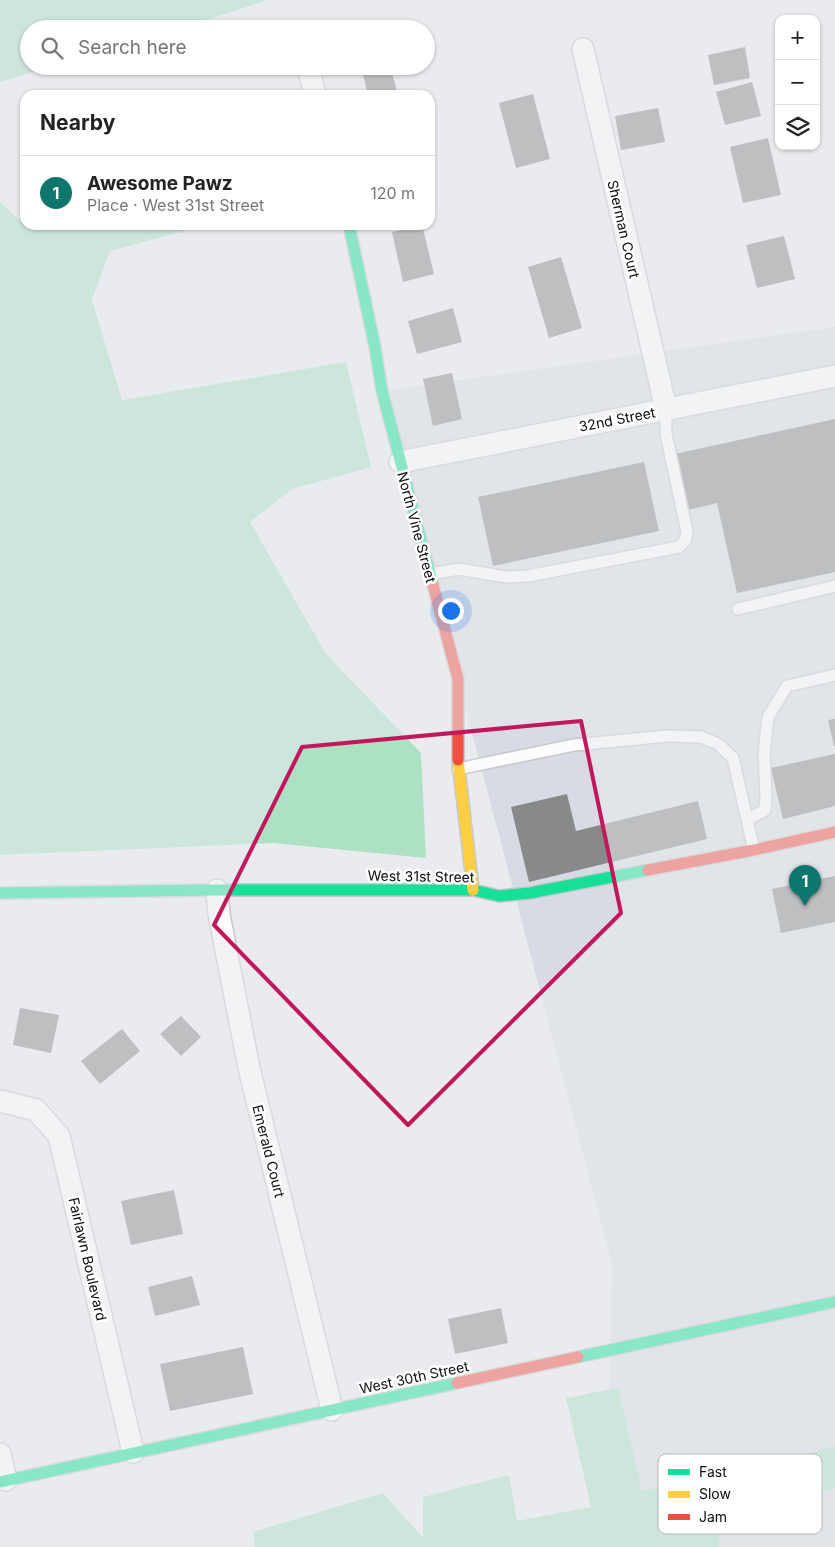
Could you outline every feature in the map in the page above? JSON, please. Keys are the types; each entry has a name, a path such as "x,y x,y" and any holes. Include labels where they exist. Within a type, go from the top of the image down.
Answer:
{"street":[{"name":"Sherman Court","path":"583,49 666,409"},
{"path":"310,75 314,90"},
{"name":"North Vine Street","path":"350,230 382,391 458,679 458,769 473,890"},
{"name":"32nd Street","path":"400,462 835,376"},
{"name":"West 31st Street","path":"0,893 217,890 473,890 499,896 530,893 754,850 835,832"},
{"name":"Emerald Court","path":"217,890 219,914 249,1068 332,1410"},
{"name":"Fairlawn Boulevard","path":"0,1101 36,1110 59,1136 133,1452"},
{"name":"West 30th Street","path":"3,1481 835,1302"},
{"path":"0,1454 3,1481"}],"lane":[{"path":"430,574 459,569 506,577 528,576 679,547 685,541 687,532 666,434 666,409"},
{"path":"738,610 835,586"},
{"path":"747,820 765,810 764,753 768,716 787,686 835,675"},
{"path":"458,769 574,746 667,736 701,737 718,744 733,758 754,850"}],"highlighted area":[{"path":"581,721 621,913 408,1125 214,925 302,747"}],"shaded area":[{"path":"835,327 835,1547 606,1547 612,1264 382,391"}],"green space":[{"path":"0,0 267,0 206,20 20,20 20,75 23,75 0,82"},
{"path":"0,202 20,220 20,230 188,230 110,251 92,300 122,400 346,362 371,467 292,489 250,522 326,654 421,753 426,858 273,843 0,855"},
{"path":"618,1388 642,1491 658,1487 658,1534 720,1534 717,1546 722,1547 255,1547 253,1532 383,1493 423,1538 423,1497 509,1475 517,1521 591,1507 566,1398"},
{"path":"835,1447 835,1488 822,1492 822,1454 804,1454"}],"building":[{"path":"745,47 750,78 714,85 708,55"},
{"path":"363,75 392,75 397,90 367,90"},
{"path":"752,82 761,116 725,125 716,92"},
{"path":"533,94 550,159 516,168 499,103"},
{"path":"658,108 665,142 621,150 615,116"},
{"path":"768,138 781,195 743,203 730,147"},
{"path":"423,230 434,274 403,282 392,232"},
{"path":"784,236 795,279 757,288 746,245"},
{"path":"561,257 582,328 549,338 528,267"},
{"path":"453,308 462,342 417,354 408,321"},
{"path":"452,373 462,419 433,426 423,379"},
{"path":"835,419 835,572 737,593 717,503 688,510 675,454"},
{"path":"644,462 659,531 493,566 478,497"},
{"path":"835,719 835,746 834,746 828,720"},
{"path":"835,754 835,806 783,819 771,768"},
{"path":"567,794 576,831 698,801 707,839 529,882 511,807"},
{"path":"835,876 835,922 781,933 772,889"},
{"path":"20,1008 59,1015 51,1053 13,1045"},
{"path":"181,1016 201,1037 181,1056 160,1034"},
{"path":"122,1029 140,1051 100,1084 81,1061"},
{"path":"174,1190 183,1234 131,1245 121,1201"},
{"path":"192,1276 200,1305 155,1316 148,1287"},
{"path":"501,1308 508,1343 455,1354 448,1319"},
{"path":"243,1347 253,1394 170,1411 160,1364"}],"traffic: fast":[{"path":"350,230 375,347 382,391 433,585"},
{"path":"0,893 217,890 473,890 499,896 530,893 648,870"},
{"path":"578,1357 835,1302"},
{"path":"0,1482 457,1383"}],"traffic: slow":[{"path":"458,760 473,890"}],"traffic: jam":[{"path":"433,585 458,679 458,760"},
{"path":"648,870 754,850 835,832"},
{"path":"457,1383 578,1357"}],"place":[{"name":"Awesome Pawz","path":"805,906"}]}
